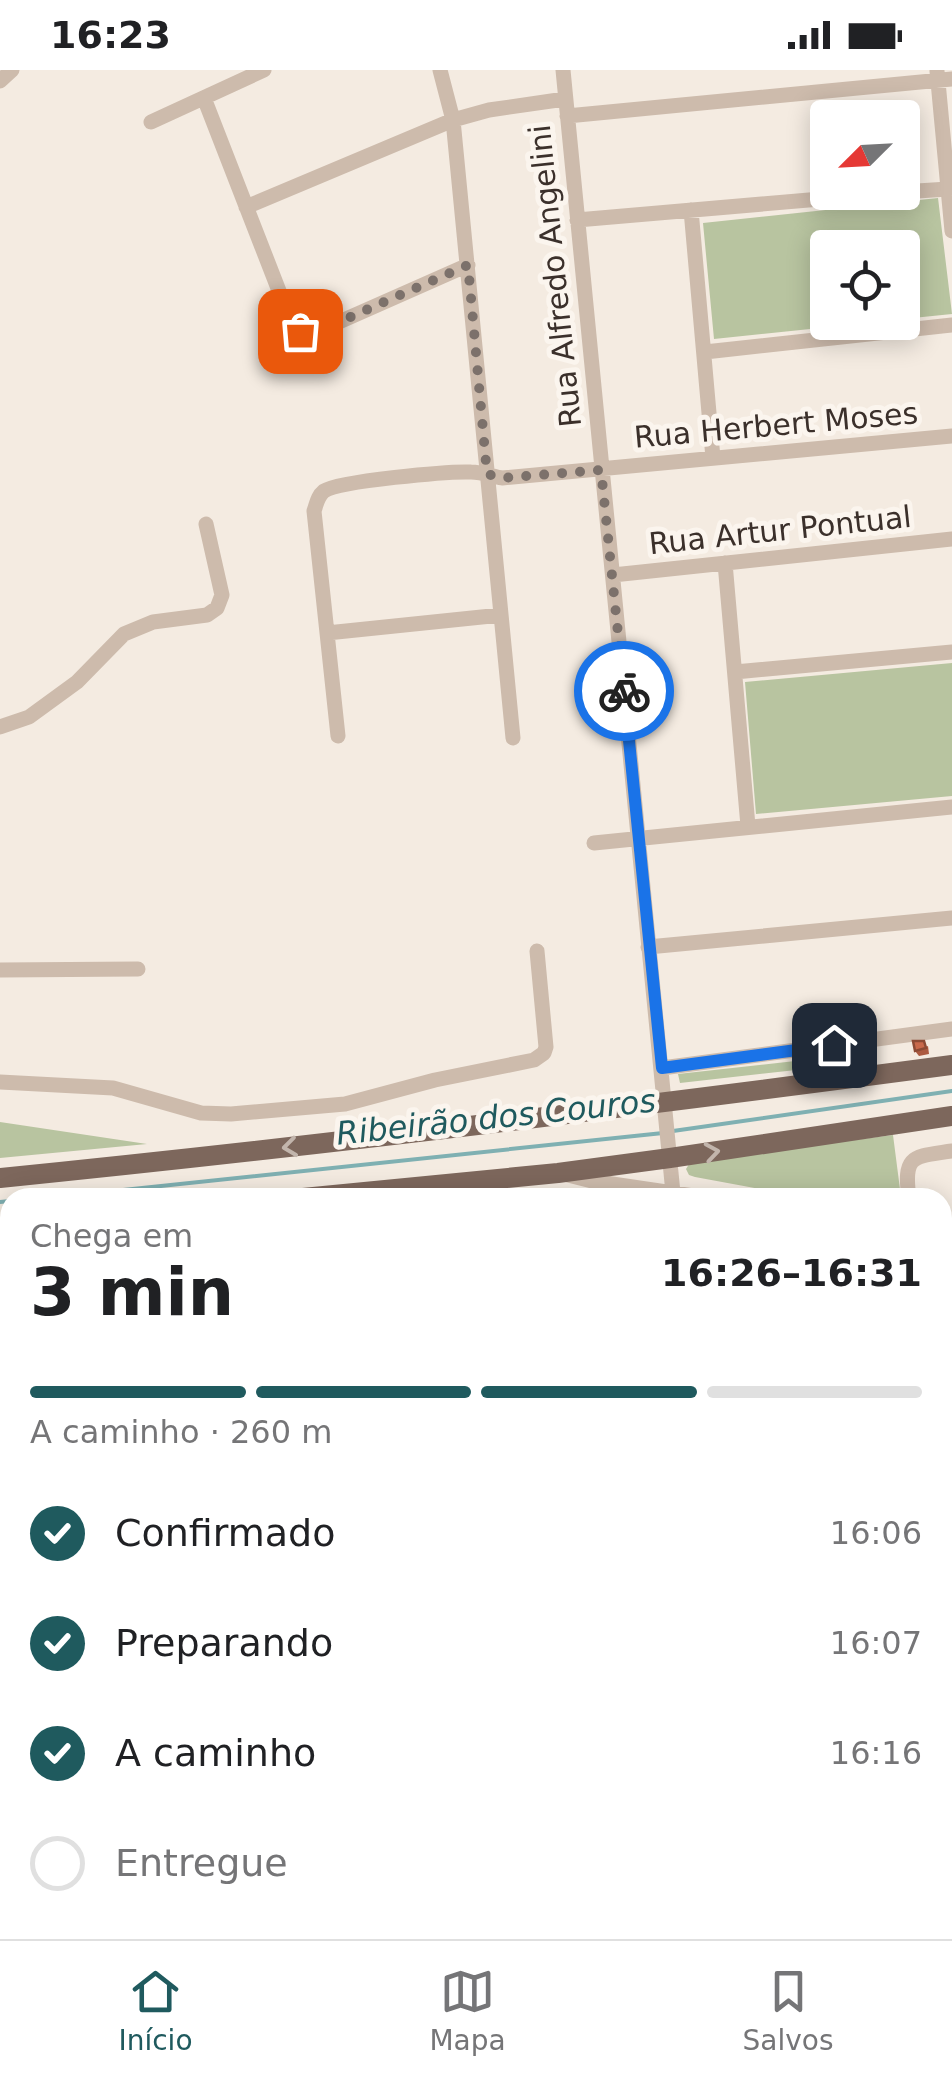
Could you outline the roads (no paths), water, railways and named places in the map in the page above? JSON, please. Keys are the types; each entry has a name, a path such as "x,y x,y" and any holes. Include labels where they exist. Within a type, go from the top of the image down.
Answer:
{"main road":[{"path":"0,1178 666,1110 952,1064"},
{"path":"404,1188 558,1173 670,1153 952,1116"}],"street":[{"path":"0,81 12,70"},
{"path":"152,122 264,70"},
{"path":"440,70 453,120 513,738"},
{"name":"Rua Alfredo Angelini","path":"562,70 674,1188"},
{"path":"567,116 942,76 952,231"},
{"path":"204,98 288,314 300,331 321,330 468,265"},
{"path":"246,207 453,120 489,110 565,99"},
{"path":"920,191 948,189"},
{"path":"577,220 810,200"},
{"path":"691,210 713,458"},
{"path":"705,352 952,325"},
{"name":"Rua Herbert Moses","path":"327,633 314,512 318,497 328,488 470,472 502,478 601,470 952,436"},
{"path":"0,727 29,717 77,682 124,634 153,622 207,615 217,608 222,594 206,524"},
{"name":"Rua Artur Pontual","path":"613,576 952,539"},
{"path":"724,564 748,826"},
{"path":"338,736 327,633 501,615"},
{"path":"735,672 952,652"},
{"path":"594,843 952,807"},
{"path":"648,947 952,918"},
{"path":"0,1082 113,1088 201,1113 231,1114 345,1104 534,1060 546,1047 537,951"},
{"path":"0,970 138,969"},
{"path":"662,1068 952,1029"},
{"path":"908,1188 908,1164 912,1160 952,1151"},
{"path":"558,1173 640,1188"}],"waterway":[{"name":"Ribeirão dos Couros","path":"673,1131 952,1091"},
{"name":"Ribeirão dos Couros","path":"142,1188 663,1133"}]}
